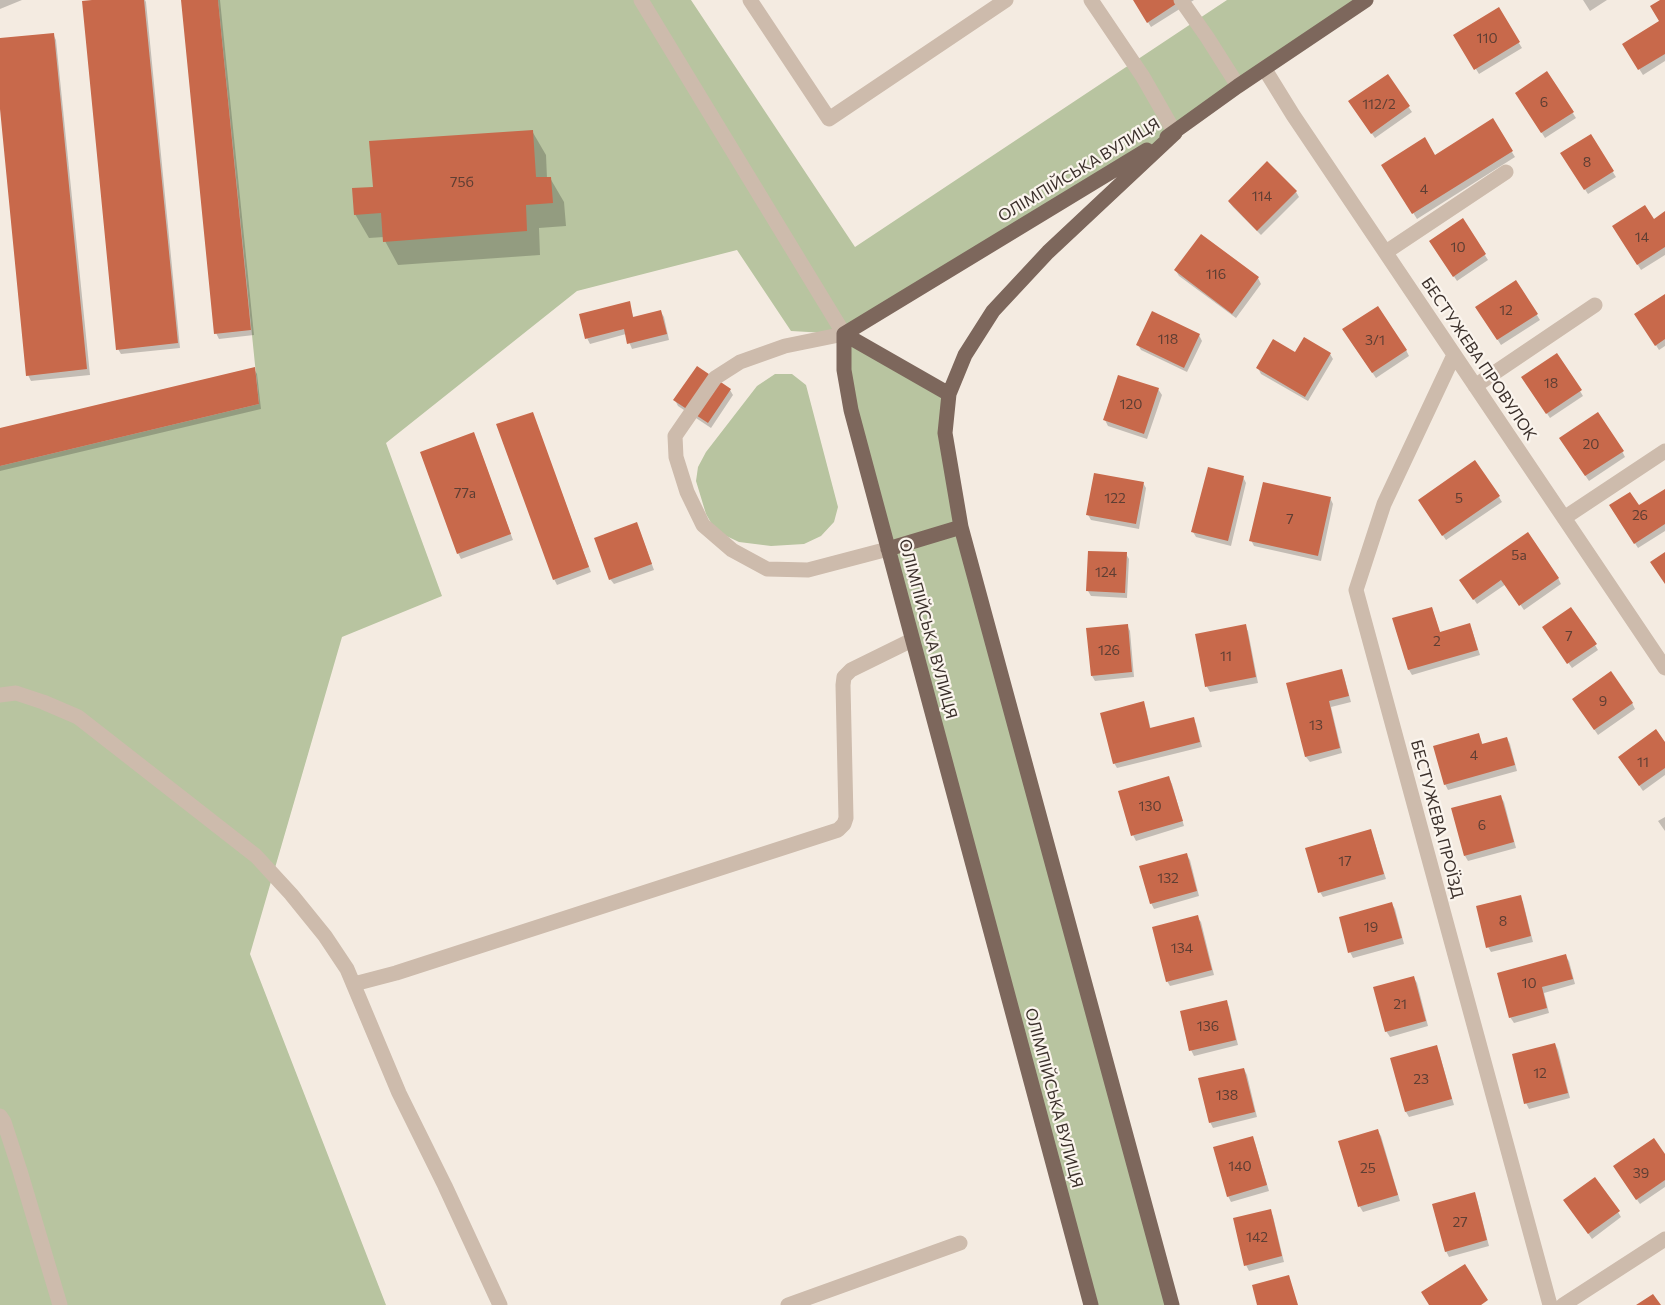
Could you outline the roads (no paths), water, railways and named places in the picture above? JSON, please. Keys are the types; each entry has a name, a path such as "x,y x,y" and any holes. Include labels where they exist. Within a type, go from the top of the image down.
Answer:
{"main road":[{"name":"ОЛІМПІЙСЬКА ВУЛИЦЯ","path":"1091,1305 851,410 844,369 844,334 1174,132 1366,0"},
{"name":"ОЛІМПІЙСЬКА ВУЛИЦЯ","path":"1172,1305 961,527 945,433 950,394 965,355 993,311 1048,252 1174,132"},
{"path":"844,334 950,394"},
{"path":"888,549 961,527"}],"street":[{"path":"641,0 844,334 784,346 740,362 715,378 675,436 675,457 687,492 703,525 732,550 767,568 808,570 888,549"},
{"path":"750,0 829,119 1006,0"},
{"path":"1091,0 1143,78 1174,132"},
{"path":"1181,0 1238,86"},
{"name":"БЕСТУЖЕВА ПРОВУЛОК","path":"1264,69 1564,518 1659,645 1665,668"},
{"path":"1386,252 1506,171"},
{"path":"1475,386 1595,305"},
{"name":"БЕСТУЖЕВА ПРОЇЗД","path":"1454,355 1384,504 1356,590 1550,1305"},
{"path":"1564,518 1665,451"},
{"path":"354,984 396,973 838,830 846,818 844,677 851,670 912,640"},
{"path":"0,695 16,693 78,717 256,856 291,894 325,936 347,969 399,1093 500,1305"},
{"path":"0,1116 20,1171 60,1305"},
{"path":"1563,1305 1583,1300 1665,1239"},
{"path":"788,1305 960,1243"}]}
